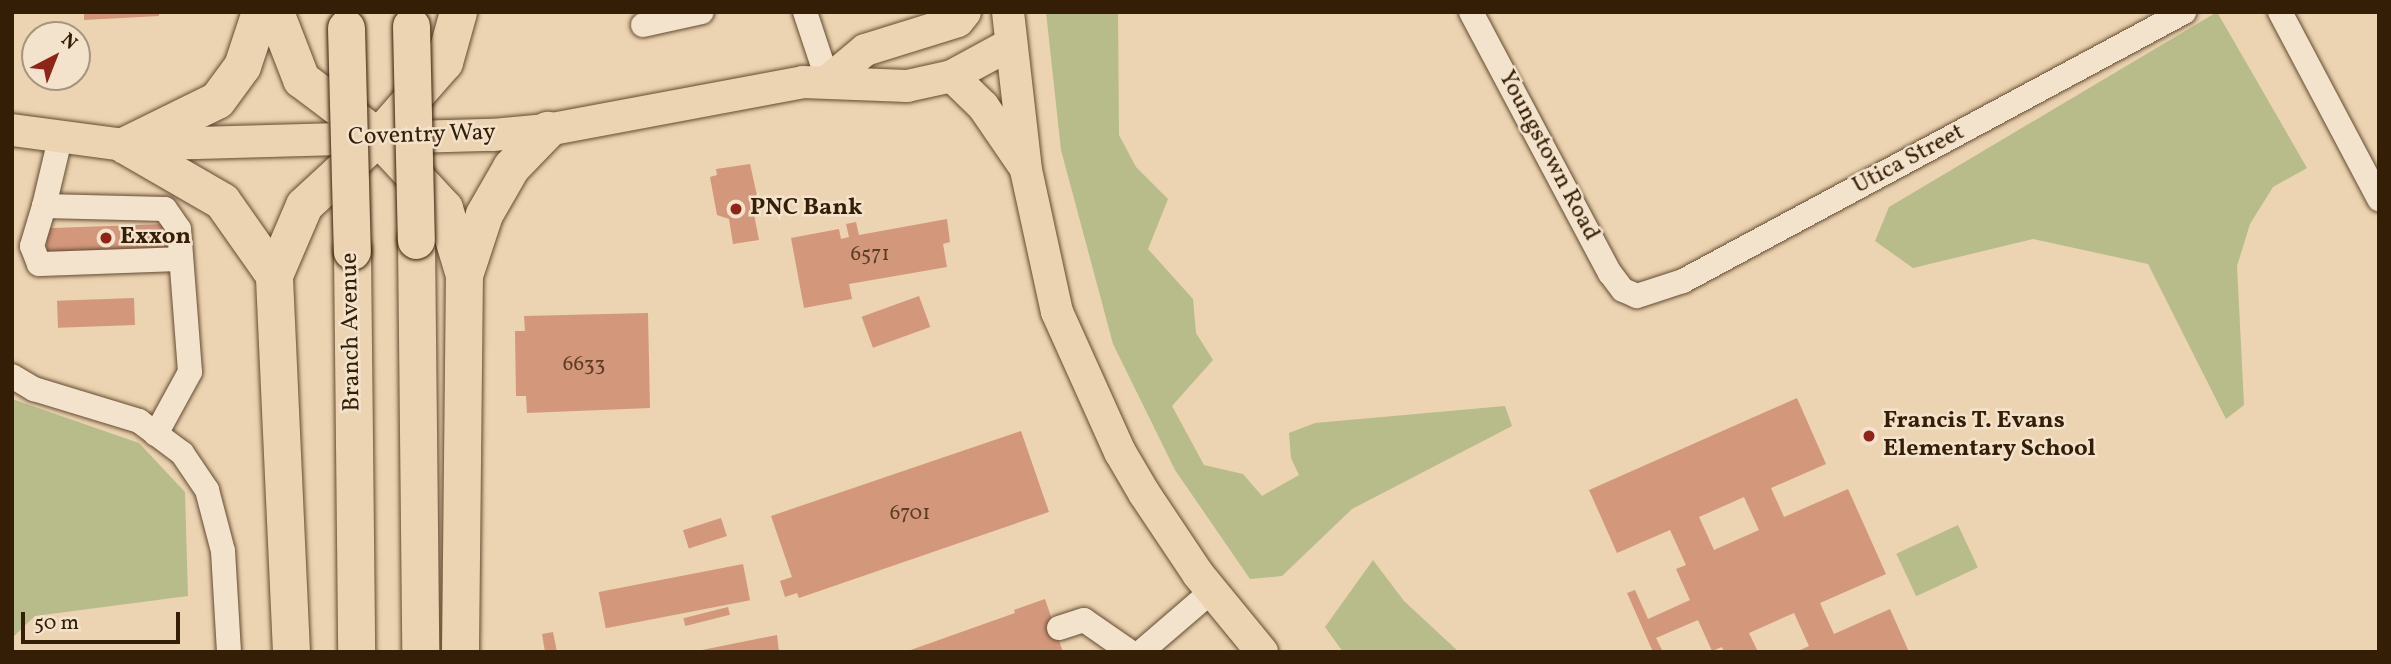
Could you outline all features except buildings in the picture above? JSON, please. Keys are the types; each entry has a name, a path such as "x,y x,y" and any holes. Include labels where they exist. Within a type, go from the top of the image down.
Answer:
{"highway":[{"path":"125,145 217,100 242,66 260,12"},
{"path":"275,12 301,79 378,137 443,208 464,275"},
{"path":"291,652 274,275 304,205 378,137 444,61 458,12"},
{"path":"411,19 416,240 419,652"},
{"name":"Branch Avenue","path":"346,20 352,251 356,652"},
{"path":"460,652 464,275 484,214 511,167 547,130"},
{"path":"125,145 222,201 274,275"}],"main road":[{"path":"828,81 865,50 919,30 958,21 965,12"},
{"path":"1007,12 1026,170 1057,312 1120,452 1212,591 1262,652"},
{"path":"919,30 1011,44"},
{"name":"Coventry Way","path":"12,130 60,139 125,145 547,130 803,82 907,86 952,76 1011,44"},
{"path":"952,76 984,106 1026,170"}],"street":[{"path":"643,25 702,12"},
{"path":"805,12 828,81"},
{"name":"Youngstown Road","path":"1471,12 1610,273 1631,294"},
{"name":"Utica Street","path":"1631,294 1642,296 1683,281 2183,12"},
{"path":"2280,12 2379,199"},
{"path":"60,139 32,246 39,264 181,259"},
{"path":"44,206 165,209 179,229 190,372 156,434"},
{"path":"12,376 34,389 139,421 182,453 207,490 223,551 229,652"},
{"path":"1141,652 1212,591"},
{"path":"1059,628 1084,620 1130,652"}],"green space":[{"path":"1046,12 1118,12 1119,135 1136,167 1168,199 1148,249 1193,299 1196,333 1213,360 1172,406 1204,465 1243,474 1262,496 1299,475 1291,458 1289,433 1315,423 1505,406 1512,426 1352,509 1282,576 1250,579 1175,470 1113,344 1061,150"},
{"path":"2217,12 2307,168 2273,187 2250,224 2237,266 2244,405 2226,419 2148,264 2033,239 1913,268 1875,241 1889,207"},
{"path":"12,399 139,443 185,492 188,596 35,616 12,638"},
{"path":"1958,525 1978,568 1916,596 1896,554"},
{"path":"1373,560 1404,601 1459,652 1343,652 1325,627"}],"place":[{"name":"PNC Bank","path":"736,209"},
{"name":"Exxon","path":"106,238"},
{"name":"Francis T. Evans Elementary School","path":"1869,436"}]}
